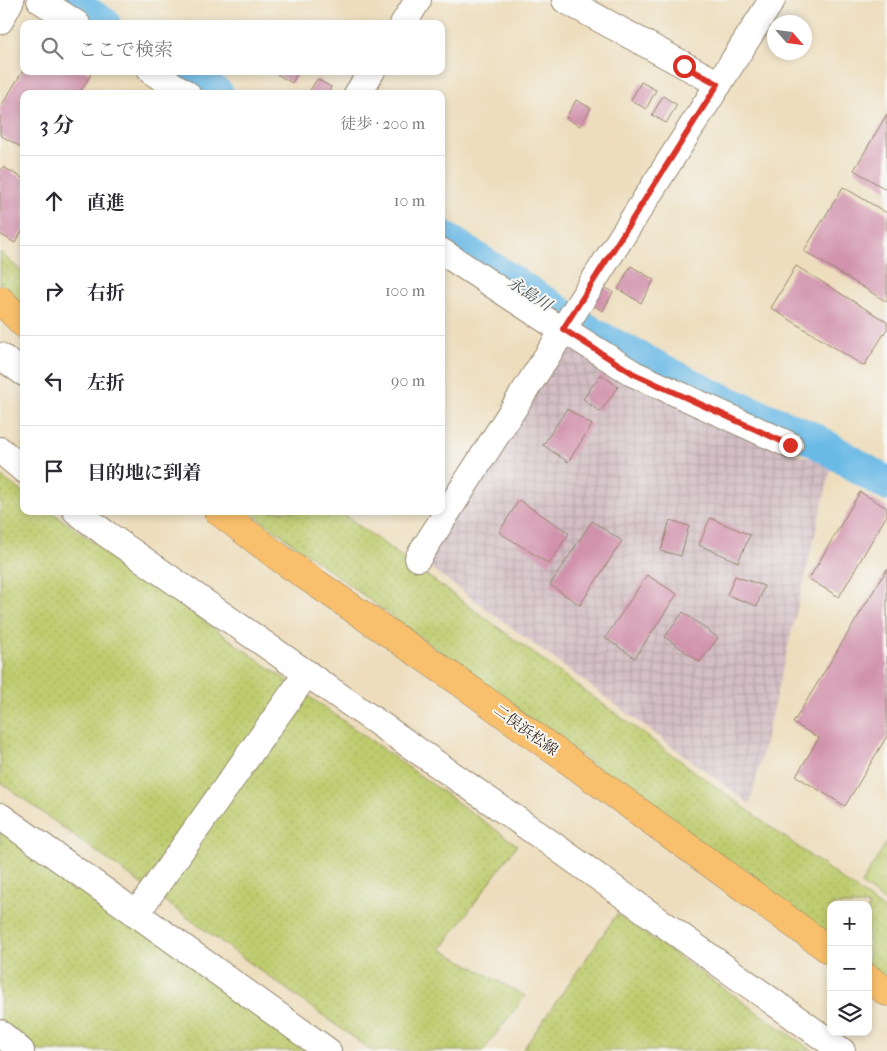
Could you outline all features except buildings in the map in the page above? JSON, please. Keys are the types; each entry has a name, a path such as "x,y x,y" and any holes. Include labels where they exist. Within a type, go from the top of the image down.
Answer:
{"main road":[{"path":"0,300 20,320"},
{"name":"二俣浜松線","path":"223,515 281,559 460,682 827,949"},
{"path":"872,981 887,992"}],"street":[{"path":"0,21 11,0"},
{"path":"40,0 71,20"},
{"path":"405,20 418,0"},
{"path":"565,0 718,84"},
{"path":"418,558 772,0"},
{"path":"158,75 181,90"},
{"path":"360,90 369,75"},
{"path":"445,253 566,324 634,374 790,445"},
{"path":"0,356 20,370"},
{"path":"0,450 20,467"},
{"path":"82,515 547,840 842,1051"},
{"path":"136,914 307,673"},
{"path":"0,816 328,1051"},
{"path":"0,1033 21,1051"}],"shaded area":[{"path":"568,343 638,388 802,456 833,460 750,804 423,562"}],"green space":[{"path":"0,252 20,270 20,304 0,284"},
{"path":"0,476 20,490 20,515 56,515 517,845 441,949 525,996 483,1051 372,1051 0,782"},
{"path":"254,515 344,515 872,901 827,901 827,937"},
{"path":"0,829 321,1051 0,1051"},
{"path":"887,842 887,903 861,884"},
{"path":"872,901 887,912 887,980 872,970"},
{"path":"617,914 813,1051 522,1051"}],"waterway":[{"name":"永島川","path":"66,0 98,20"},
{"name":"永島川","path":"187,75 211,90"},
{"name":"永島川","path":"445,239 596,336 714,397 815,440 887,484"}],"route":[{"path":"684,66 718,84 563,329 634,374 790,445"}]}
